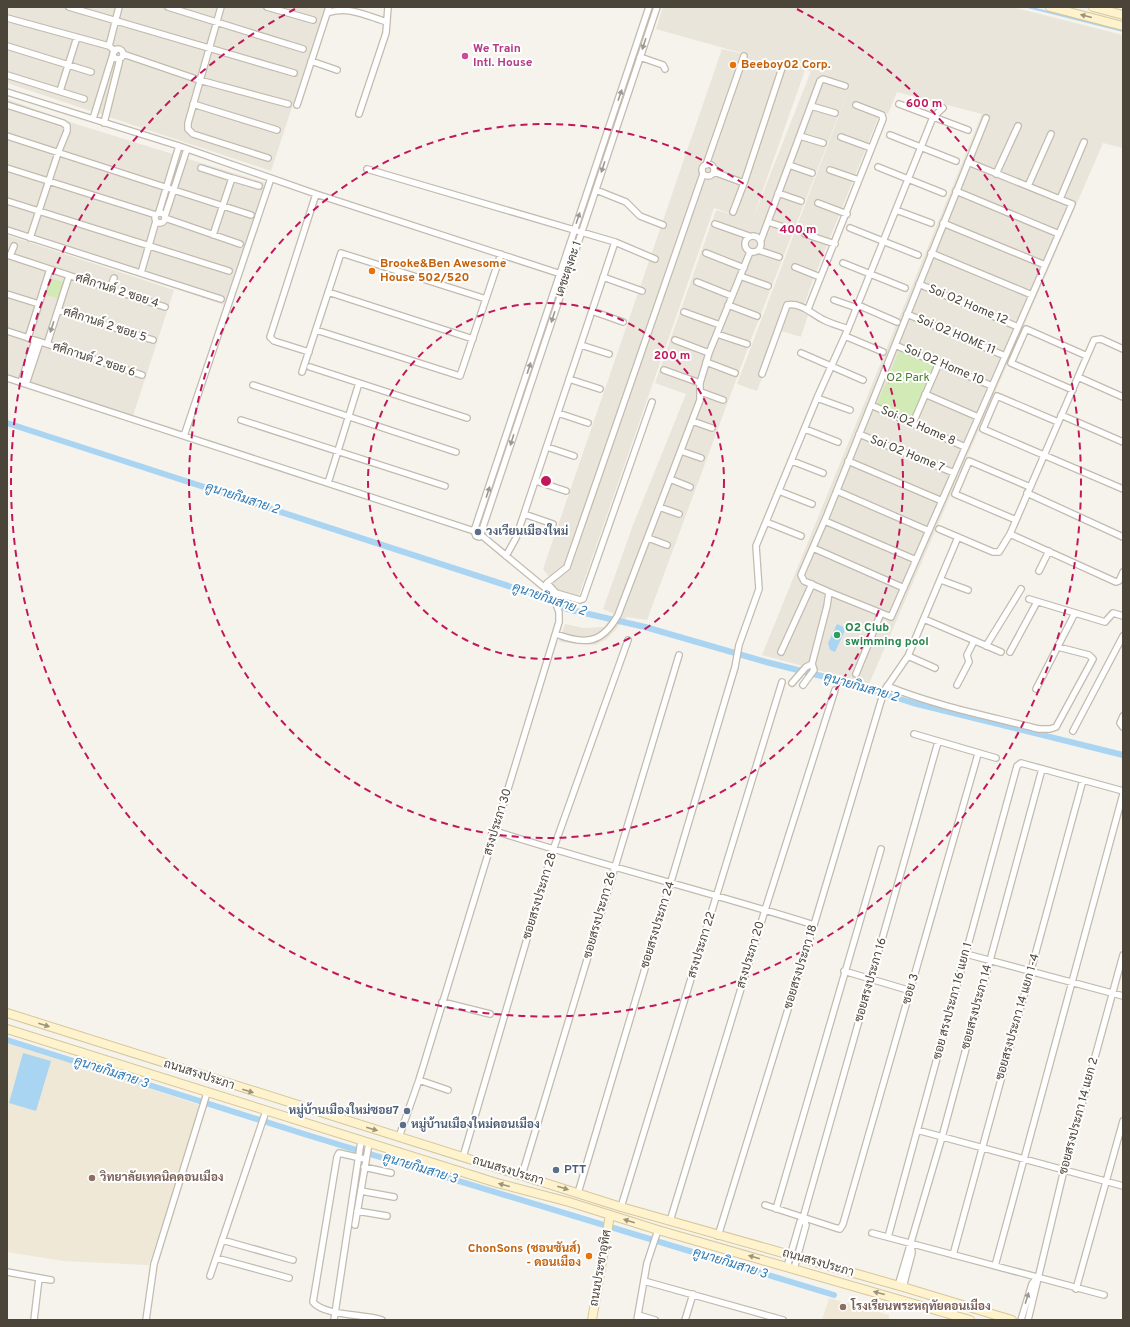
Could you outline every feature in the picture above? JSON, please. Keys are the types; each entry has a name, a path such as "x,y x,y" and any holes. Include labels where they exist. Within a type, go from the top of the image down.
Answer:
{"main road":[{"path":"1050,7 1123,26"},
{"path":"1093,7 1123,15"},
{"name":"ถนนสรงประภา","path":"7,1013 250,1091 522,1175 621,1208 900,1286 1012,1320"},
{"name":"ถนนสรงประภา","path":"7,1029 207,1095 266,1111 362,1148 609,1223 657,1233 790,1268 970,1320"},
{"name":"ถนนประชาอุทิศ","path":"592,1320 609,1223"}],"street":[{"path":"69,7 294,73"},
{"path":"109,46 119,7"},
{"path":"168,7 303,49"},
{"path":"221,7 199,80 188,123 188,130 193,134 268,158"},
{"path":"267,7 313,20"},
{"path":"297,105 329,7"},
{"path":"359,114 386,33 388,7"},
{"name":"เดชะตุงคะ 1","path":"479,531 560,274 649,7"},
{"name":"เดชะตุงคะ 1","path":"479,531 582,232 657,7"},
{"path":"327,13 336,9 348,10 386,22"},
{"path":"7,18 109,46 114,53"},
{"path":"60,92 77,37"},
{"path":"7,46 91,72"},
{"path":"93,119 114,53 120,50 122,56 104,123"},
{"path":"122,56 199,80 288,104"},
{"path":"652,402 584,599 580,600 556,593 546,586 567,567 703,174 702,168 706,165 744,56"},
{"path":"640,57 663,65 665,69"},
{"path":"311,62 337,70"},
{"path":"733,212 782,68"},
{"path":"7,75 84,99"},
{"path":"758,250 761,246 761,240 820,81 823,79 845,86"},
{"path":"7,92 187,148 316,194 566,276"},
{"path":"193,104 277,130"},
{"path":"899,104 968,130"},
{"path":"7,105 63,123 66,126 67,131 48,181 40,211 30,238"},
{"path":"811,106 836,114"},
{"path":"808,309 847,214 883,116 856,106"},
{"path":"933,117 943,108"},
{"name":"ซอยสรงประภา 24","path":"578,1193 671,884 737,657 739,645 759,589 756,548 831,366 848,329 933,117"},
{"path":"968,162 1072,204 891,617 804,581 801,575 825,521 931,253 956,191 986,118"},
{"path":"996,174 1018,126"},
{"path":"1028,186 1051,134"},
{"path":"890,135 956,161"},
{"path":"7,136 251,215"},
{"path":"800,136 823,144"},
{"path":"842,137 871,148"},
{"path":"1060,199 1084,142"},
{"path":"142,274 157,216 179,146"},
{"path":"7,168 157,216 162,222 174,191 187,148"},
{"path":"706,165 713,167 714,172"},
{"path":"789,165 812,173"},
{"path":"201,168 259,186"},
{"path":"878,168 943,193"},
{"path":"367,169 615,242 655,259"},
{"path":"830,170 859,180"},
{"path":"714,172 744,183"},
{"path":"703,174 709,176 714,172"},
{"path":"213,235 232,178"},
{"path":"184,436 271,178"},
{"path":"596,190 626,202 640,216 663,225"},
{"path":"956,191 1059,234"},
{"path":"778,193 801,201"},
{"path":"309,352 274,341 270,337 316,194"},
{"path":"7,201 229,271"},
{"path":"818,203 847,214"},
{"path":"896,210 931,223"},
{"path":"157,216 163,213 165,217 240,244"},
{"path":"768,222 790,229"},
{"path":"943,223 1045,265"},
{"path":"715,224 749,236 754,235 761,240"},
{"path":"850,228 918,255"},
{"path":"7,230 221,299"},
{"path":"805,234 835,244"},
{"path":"749,236 745,240 745,246 750,252"},
{"path":"506,556 513,545 536,480 615,242"},
{"path":"8,256 14,246"},
{"path":"750,252 758,250 779,257"},
{"path":"556,634 564,637 588,640 598,639 609,630 618,616 692,421 701,392 700,382 709,353 750,252"},
{"path":"302,372 340,255 343,253 486,299"},
{"path":"706,253 744,268"},
{"path":"931,253 1032,295"},
{"path":"316,330 458,376 462,373 501,254"},
{"name":"ศศิกานต์ 2 ซอย 4","path":"8,256 165,307"},
{"path":"843,262 870,275 905,288"},
{"path":"795,267 820,277"},
{"path":"28,338 50,269"},
{"path":"47,344 69,276"},
{"path":"740,276 768,286"},
{"path":"603,277 642,291"},
{"path":"110,289 114,278"},
{"path":"697,282 732,296"},
{"name":"Soi O2 Home 12","path":"919,284 1018,327"},
{"path":"328,292 473,339"},
{"path":"7,294 39,304"},
{"path":"834,300 898,322"},
{"path":"762,374 787,305 792,304 808,309 823,320 848,329"},
{"path":"728,305 756,316"},
{"name":"ศศิกานต์ 2 ซอย 5","path":"58,310 153,340"},
{"path":"592,311 623,322"},
{"path":"684,312 720,325"},
{"name":"Soi O2 HOME 11","path":"907,314 1005,356"},
{"path":"1073,390 1011,364 1026,329 1087,356"},
{"name":"ศศิกานต์ 2 ซอย 6","path":"7,332 142,375"},
{"path":"717,334 747,344"},
{"path":"845,336 883,352"},
{"path":"939,529 999,553 1010,534 1094,340 1097,338 1123,349"},
{"path":"675,340 709,353"},
{"path":"24,383 37,341"},
{"name":"Soi O2 Home 10","path":"895,344 992,386"},
{"path":"581,345 609,354"},
{"path":"801,353 863,380"},
{"path":"706,362 735,373"},
{"path":"913,423 939,363"},
{"path":"310,367 467,418"},
{"path":"664,370 700,382"},
{"path":"1078,376 1123,397"},
{"path":"7,378 479,531"},
{"path":"569,379 600,389"},
{"path":"328,483 359,383"},
{"path":"252,385 456,452"},
{"path":"701,392 723,400"},
{"path":"925,394 978,417"},
{"path":"1058,422 997,396 983,429 1123,489"},
{"path":"818,398 850,410"},
{"name":"Soi O2 Home 8","path":"871,405 965,447"},
{"path":"558,413 588,423"},
{"path":"1062,415 1123,442"},
{"path":"241,420 445,486"},
{"path":"692,421 712,428"},
{"path":"805,429 838,442"},
{"name":"Soi O2 Home 7","path":"859,434 954,473"},
{"path":"547,447 574,456"},
{"path":"681,450 701,458"},
{"path":"792,460 823,473"},
{"path":"848,461 942,501"},
{"path":"1016,520 955,494 970,461 1030,487"},
{"path":"670,479 690,487"},
{"path":"536,480 566,491"},
{"path":"779,491 812,504"},
{"path":"837,491 929,531"},
{"path":"1027,494 1123,537"},
{"path":"659,508 679,514"},
{"path":"524,514 553,524"},
{"path":"825,521 916,560"},
{"path":"766,522 801,536"},
{"name":"สรงประภา 30","path":"399,1137 419,1080 559,622 559,612 546,586 506,556 479,531"},
{"path":"1010,534 1049,550 1116,582 1119,581 1123,572"},
{"path":"958,537 908,656 900,670 886,688 947,707 1039,729 1052,729 1056,727 1092,659 1089,655 1058,647"},
{"path":"648,538 667,545"},
{"path":"813,548 904,588"},
{"path":"1039,571 1049,550"},
{"path":"941,580 968,590"},
{"path":"782,652 812,584"},
{"path":"986,646 1021,589"},
{"path":"803,684 813,667 829,592"},
{"path":"1029,600 1106,622 1113,614 1123,616"},
{"path":"1010,652 1038,602"},
{"path":"856,674 881,613"},
{"path":"1036,689 1075,613"},
{"path":"924,619 1000,652"},
{"path":"1073,731 1121,643 1123,636"},
{"name":"ซอยสรงประภา 28","path":"463,1157 553,850 628,640"},
{"path":"957,685 969,662 967,655 974,641"},
{"name":"ซอยสรงประภา 26","path":"522,1175 614,866 679,655"},
{"path":"908,656 935,668"},
{"path":"794,682 806,668 813,667"},
{"name":"สรงประภา 22","path":"621,1208 782,682"},
{"name":"ซอยสรงประภา 18","path":"718,1236 886,688"},
{"name":"สรงประภา 20","path":"670,1221 765,910 835,690"},
{"path":"1123,716 1120,723 1123,727"},
{"path":"914,734 978,754 996,758"},
{"name":"ซอยสรงประภา 16","path":"790,1268 938,742"},
{"name":"ซอย 3","path":"803,1218 840,1229 843,1224 978,754"},
{"name":"ซอย สรงประภา 16 แยก 1","path":"888,1237 1017,766 1021,763 1042,769"},
{"path":"995,1266 1123,792 1042,769"},
{"name":"ซอยสรงประภา 14","path":"900,1286 907,1252 911,1244 942,1137 1042,769"},
{"name":"ซอยสรงประภา 14 แยก 1-4","path":"953,1255 1083,780"},
{"path":"495,831 553,850 614,866 814,925"},
{"path":"776,1209 844,971 881,849"},
{"path":"966,954 1123,996"},
{"name":"ซอยสรงประภา 14 แยก 2","path":"1037,1277 1064,1170 1123,955"},
{"path":"844,971 911,991"},
{"path":"442,1002 490,1014"},
{"path":"419,1080 448,1090"},
{"path":"146,1320 154,1264 207,1095"},
{"path":"210,1276 266,1111"},
{"path":"1076,1289 1123,1121"},
{"path":"917,1130 1123,1186"},
{"path":"362,1148 366,1157"},
{"path":"355,1225 366,1157 362,1148"},
{"path":"362,1148 339,1153 337,1157 313,1298 316,1306 341,1313 382,1320"},
{"path":"334,1320 334,1311 355,1182 362,1148"},
{"path":"364,1167 391,1173"},
{"path":"361,1191 394,1197"},
{"path":"765,1205 803,1218"},
{"path":"357,1211 387,1216"},
{"path":"655,1320 637,1318 644,1281 657,1233"},
{"path":"872,1233 1037,1277 1076,1289 1104,1295"},
{"path":"222,1240 293,1260"},
{"path":"216,1258 289,1278"},
{"path":"7,1272 51,1280"},
{"path":"1021,1320 1032,1284 1037,1277"},
{"path":"1028,1320 1037,1285 1037,1277"},
{"path":"34,1320 39,1278"},
{"path":"644,1281 693,1294 764,1318 783,1320"},
{"path":"685,1320 693,1294"},
{"path":"341,1313 341,1320"}],"shaded area":[{"path":"7,7 325,7 271,171 7,83"},
{"path":"663,7 1012,7 1123,35 1123,148 1103,143 869,684 762,655 982,114 897,92 888,114 881,111 811,285 802,312 808,315 801,337 781,331 757,391 737,384 852,81 752,337 647,620 627,617 607,639 595,645 559,642 565,624 583,628 604,627 614,614 603,609 633,525 686,394 655,383 716,210 741,217 714,208 578,598 559,591 543,569 722,49 756,57 656,29","holes":["805,70 811,71 752,221"]},
{"path":"7,99 73,123 266,183 224,305 7,233"},
{"path":"7,235 174,290 132,419 7,378"},
{"name":"วิทยาลัยเทคนิคดอนเมือง","path":"7,1043 200,1105 149,1265 63,1261 7,1252"},
{"name":"โรงเรียนพระหฤทัยดอนเมือง","path":"829,1298 889,1315 889,1320 822,1320"}],"green space":[{"path":"50,278 64,282 59,299 44,294"},
{"name":"O2 Park","path":"899,351 934,366 911,419 877,404"}],"water":[{"name":"O2 Club swimming pool","path":"837,624 846,628 835,652 830,650 828,643"},
{"path":"23,1053 51,1061 36,1111 9,1103"}],"waterway":[{"path":"1028,7 1123,31"},
{"name":"คูนายกิมสาย 2","path":"7,423 530,593 567,609 645,627 766,662 853,684 913,703 1123,755"},
{"name":"คูนายกิมสาย 3","path":"7,1040 304,1134 834,1295"}],"place":[{"name":"We Train Intl. House","path":"465,56"},
{"name":"Beeboy02 Corp.","path":"733,65"},
{"name":"Brooke&Ben Awesome House 502/520","path":"372,271"},
{"name":"วงเวียนเมืองใหม่","path":"478,532"},
{"name":"O2 Club swimming pool","path":"837,635"},
{"name":"หมู่บ้านเมืองใหม่ซอย7","path":"407,1111"},
{"name":"หมู่บ้านเมืองใหม่ดอนเมือง","path":"403,1125"},
{"name":"PTT","path":"556,1170"},
{"name":"วิทยาลัยเทคนิคดอนเมือง","path":"92,1178"},
{"name":"ChonSons (ชอนซันส์) - ดอนเมือง","path":"589,1256"},
{"name":"โรงเรียนพระหฤทัยดอนเมือง","path":"843,1307"}]}
